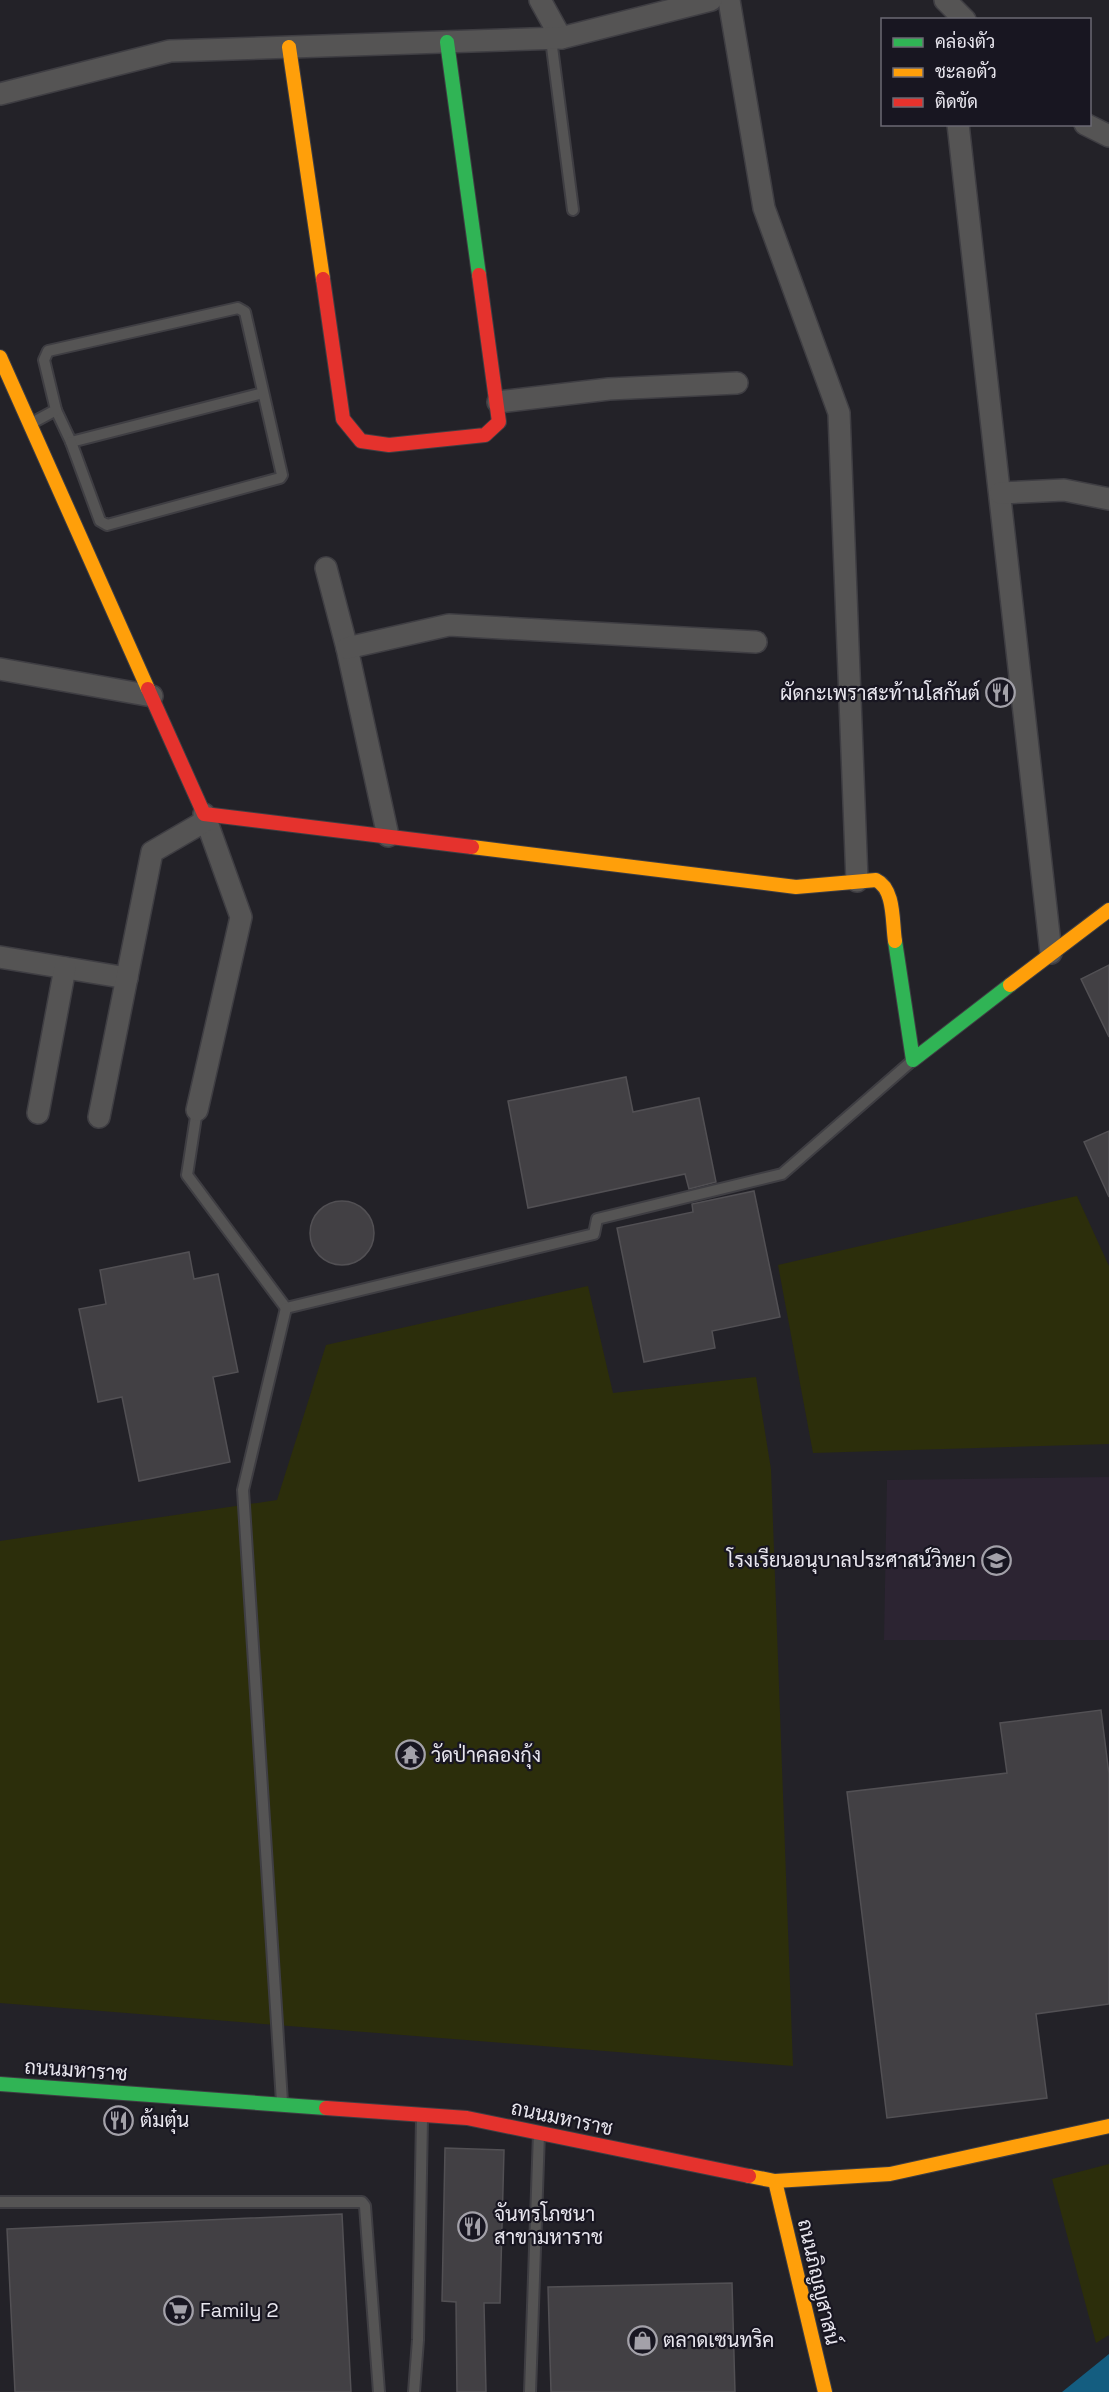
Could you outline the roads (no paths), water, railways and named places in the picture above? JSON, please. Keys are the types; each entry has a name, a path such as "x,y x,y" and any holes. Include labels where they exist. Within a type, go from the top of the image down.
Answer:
{"street":[{"path":"540,0 556,38"},
{"path":"0,94 170,51 556,38 711,0"},
{"path":"729,0 764,208 839,414 857,881"},
{"path":"945,0 946,18"},
{"path":"945,0 963,18"},
{"path":"289,47 344,419 361,441 389,445 485,435 499,422 447,42"},
{"path":"958,126 1051,952"},
{"path":"1089,126 1109,136"},
{"path":"0,357 206,817 242,917 197,1110"},
{"path":"498,402 609,389 737,383"},
{"path":"999,494 1064,490 1109,499"},
{"path":"326,568 347,648 388,836"},
{"path":"347,648 449,625 756,642"},
{"path":"0,669 152,696"},
{"path":"99,1117 152,852 206,817 388,836 796,886 876,880 884,884 888,892 913,1060 1051,952 1109,910"},
{"path":"0,957 127,978"},
{"path":"38,1113 65,968"},
{"name":"ถนนมหาราช","path":"0,2084 467,2118 775,2181 890,2174 1109,2126"},
{"name":"ถนนภิญญสาสน์","path":"775,2181 825,2392"}],"lane":[{"path":"556,38 573,210"},
{"path":"238,308 245,312 263,393 281,477 107,525 100,521 71,442 56,410 44,360 48,351 238,308"},
{"path":"71,442 263,393"},
{"path":"30,424 56,410"},
{"path":"286,1308 594,1234 597,1219 782,1174 913,1060"},
{"path":"197,1110 187,1175 286,1308 243,1490 282,2105"},
{"path":"414,2392 418,2340 423,2115"},
{"path":"530,2392 538,2133"},
{"path":"0,2202 362,2202 365,2206 379,2392"}],"water":[{"path":"1109,2354 1109,2392 1062,2392"}],"place":[{"name":"ผัดกะเพราสะท้านโสกันต์","path":"1001,693"},
{"name":"โรงเรียนอนุบาลประศาสน์วิทยา","path":"997,1560"},
{"name":"วัดป่าคลองกุ้ง","path":"410,1755"},
{"name":"ต้มตุ๋น","path":"119,2120"},
{"name":"จันทรโภชนา สาขามหาราช","path":"473,2226"},
{"name":"Family 2","path":"179,2310"},
{"name":"ตลาดเซนทริค","path":"642,2340"}]}
